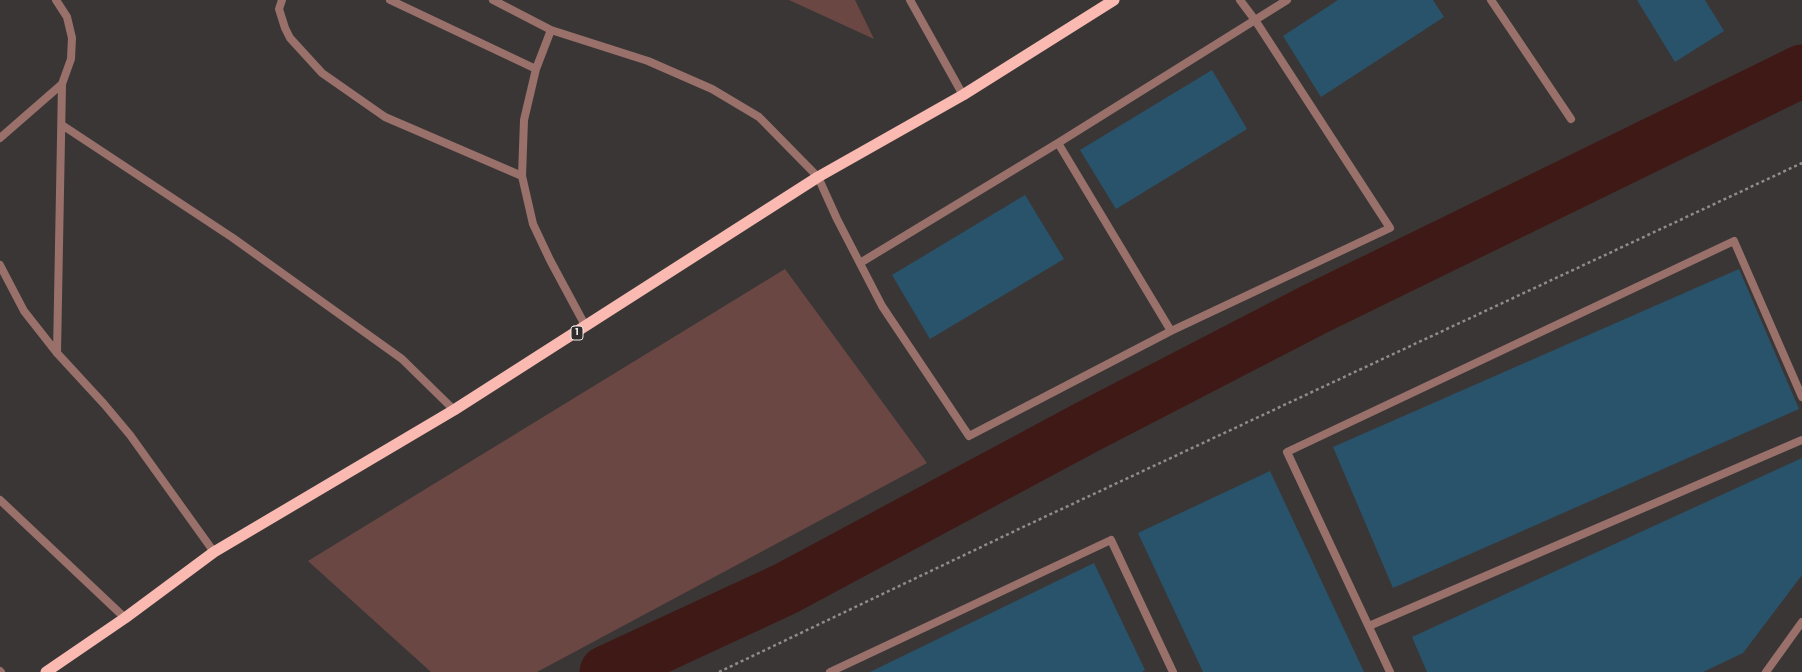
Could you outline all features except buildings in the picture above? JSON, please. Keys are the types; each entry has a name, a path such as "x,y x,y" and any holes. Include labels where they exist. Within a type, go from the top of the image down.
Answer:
{"highway":[{"name":"1","path":"46,672 125,618 214,552 454,410 818,178 962,95 1114,0"}],"street":[{"path":"56,0 67,17 72,38 71,59 62,84 57,353"},
{"path":"282,0 279,9 284,28 290,38 322,73 385,117 522,176"},
{"path":"390,0 536,69"},
{"path":"493,0 551,30 648,61 712,89 759,117 818,178 837,219 882,306 969,436 1171,331 1390,228 1255,20 1240,0"},
{"path":"910,0 962,95"},
{"path":"860,263 1058,143 1287,0"},
{"path":"1491,0 1571,119"},
{"path":"551,30 536,69 524,120 522,176 533,224 550,260 586,327"},
{"path":"0,138 62,84"},
{"path":"62,125 233,238 402,359 454,410"},
{"path":"1058,143 1171,331"},
{"path":"1390,672 1287,452 1734,240 1802,397"},
{"path":"0,265 24,311 57,353 130,435 214,552"},
{"path":"1369,626 1802,440"},
{"path":"0,500 125,618"},
{"path":"830,672 1111,540 1173,672"},
{"path":"1758,672 1767,670 1802,622"}],"path":[{"path":"719,672 1043,518 1802,163"}],"shaded area":[{"path":"789,0 855,0 874,39"},
{"path":"785,269 927,463 537,672 431,672 308,561"}],"waterway":[{"path":"606,672 785,589 1087,427 1315,309 1802,71"}]}
